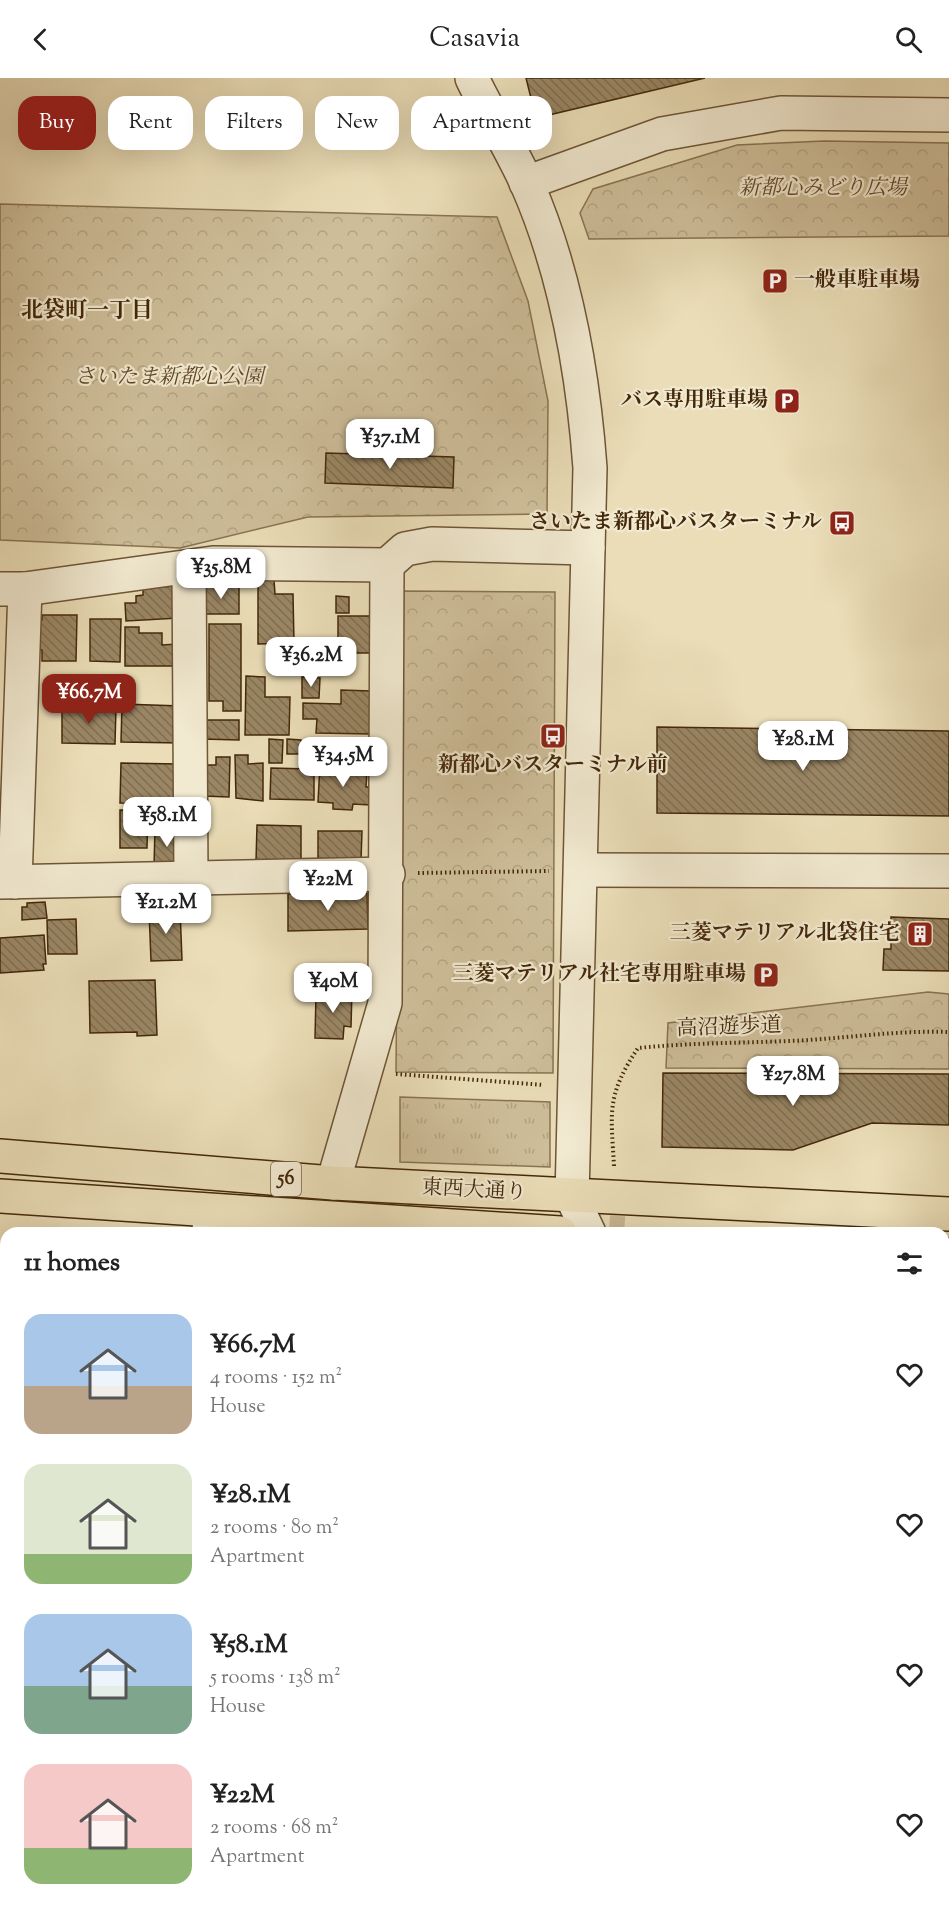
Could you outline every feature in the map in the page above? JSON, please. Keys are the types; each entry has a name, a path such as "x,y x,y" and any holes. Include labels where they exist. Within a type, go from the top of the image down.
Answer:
{"main road":[{"name":"東西大通り","path":"0,1156 333,1182 572,1197 949,1214"},
{"path":"874,1209 949,1193"},
{"name":"東西大通り","path":"0,1196 209,1222 375,1227"}],"street":[{"path":"472,78 526,183 551,253 571,326 585,400 590,468 572,1197 586,1227"},
{"path":"526,183 662,134 781,113 949,115"},
{"path":"388,874 8,882 13,589 213,563 387,565 405,549 432,544 588,548"},
{"path":"333,1182 385,1003 388,874 387,565"},
{"path":"189,567 190,878"},
{"path":"580,870 949,872"},
{"path":"554,1227 572,1197"}],"path":[{"path":"388,874 580,870"},
{"name":"高沼遊歩道","path":"614,1170 611,1102 621,1073 638,1048 710,1042 790,1041 911,1030 949,1032"},
{"path":"365,1072 575,1088"}],"green space":[{"name":"新都心みどり広場","path":"824,141 949,143 949,236 589,239 580,213 593,189 737,145"},
{"name":"さいたま新都心公園","path":"0,204 497,217 528,301 548,401 547,514 308,517 180,548 0,540"},
{"path":"400,591 555,592 553,1073 396,1072"},
{"path":"928,992 949,994 949,1069 666,1068 668,1023"},
{"path":"400,1097 550,1102 550,1167 400,1162"}],"building":[{"path":"526,78 705,78 552,114 552,96 530,96"},
{"path":"326,453 454,457 453,488 325,483"},
{"path":"274,580 275,594 293,594 294,643 258,644 258,581"},
{"path":"177,586 179,618 126,621 125,603 136,603 136,596 143,595 143,588"},
{"path":"203,586 239,586 239,614 203,614"},
{"path":"336,596 349,597 349,613 336,613"},
{"path":"42,615 77,615 76,661 42,661 42,650 38,649 38,620 42,620"},
{"path":"338,616 370,616 370,653 338,653"},
{"path":"90,619 121,619 120,662 90,661"},
{"path":"209,624 241,624 241,711 223,711 223,701 209,701"},
{"path":"125,627 139,627 139,633 162,633 162,645 177,644 177,666 125,666"},
{"path":"300,647 328,647 328,673 300,673"},
{"path":"246,676 265,677 265,697 290,697 289,735 245,735"},
{"path":"302,677 320,678 319,698 302,698"},
{"path":"341,690 371,691 370,734 316,733 317,719 303,719 303,703 341,704"},
{"path":"122,704 181,706 181,743 121,742"},
{"path":"62,706 116,707 115,744 62,743"},
{"path":"203,720 239,720 239,740 202,739"},
{"path":"657,727 949,731 949,816 657,813"},
{"path":"269,739 283,740 282,763 269,763"},
{"path":"287,739 301,740 301,754 287,754"},
{"path":"235,755 248,755 248,764 263,763 263,801 236,798"},
{"path":"216,757 230,757 229,797 203,796 203,765 216,765"},
{"path":"121,763 178,764 178,804 120,803"},
{"path":"320,764 336,765 336,771 367,772 366,787 371,787 370,805 353,804 352,810 333,809 333,803 318,802"},
{"path":"271,768 308,769 308,775 314,775 314,800 270,799"},
{"path":"120,810 148,811 147,848 120,848"},
{"path":"257,825 301,826 301,861 256,861"},
{"path":"155,826 180,827 179,869 154,868"},
{"path":"318,831 362,831 361,861 318,861"},
{"path":"367,893 368,929 288,931 288,894"},
{"path":"45,902 47,918 22,920 22,907 27,907 27,903"},
{"path":"180,909 182,960 151,961 149,910"},
{"name":"三菱マテリアル北袋住宅","path":"891,917 949,919 949,971 883,970 884,949 891,949"},
{"path":"76,919 77,954 48,954 47,920"},
{"path":"44,935 46,964 43,964 44,970 0,973 0,938"},
{"path":"155,980 157,1035 137,1036 137,1032 90,1033 89,981"},
{"path":"332,990 352,990 351,1027 344,1026 343,1039 315,1038 316,994 332,995"},
{"path":"663,1073 949,1074 949,1125 872,1123 793,1150 662,1147"}],"place":[{"name":"一般車駐車場","path":"775,281"},
{"name":"バス専用駐車場","path":"787,401"},
{"name":"さいたま新都心バスターミナル","path":"842,523"},
{"name":"新都心バスターミナル前","path":"553,736"},
{"name":"三菱マテリアル北袋住宅","path":"920,934"},
{"name":"三菱マテリアル社宅専用駐車場","path":"766,975"}],"district":[{"name":"北袋町一丁目","path":"87,312"}]}
